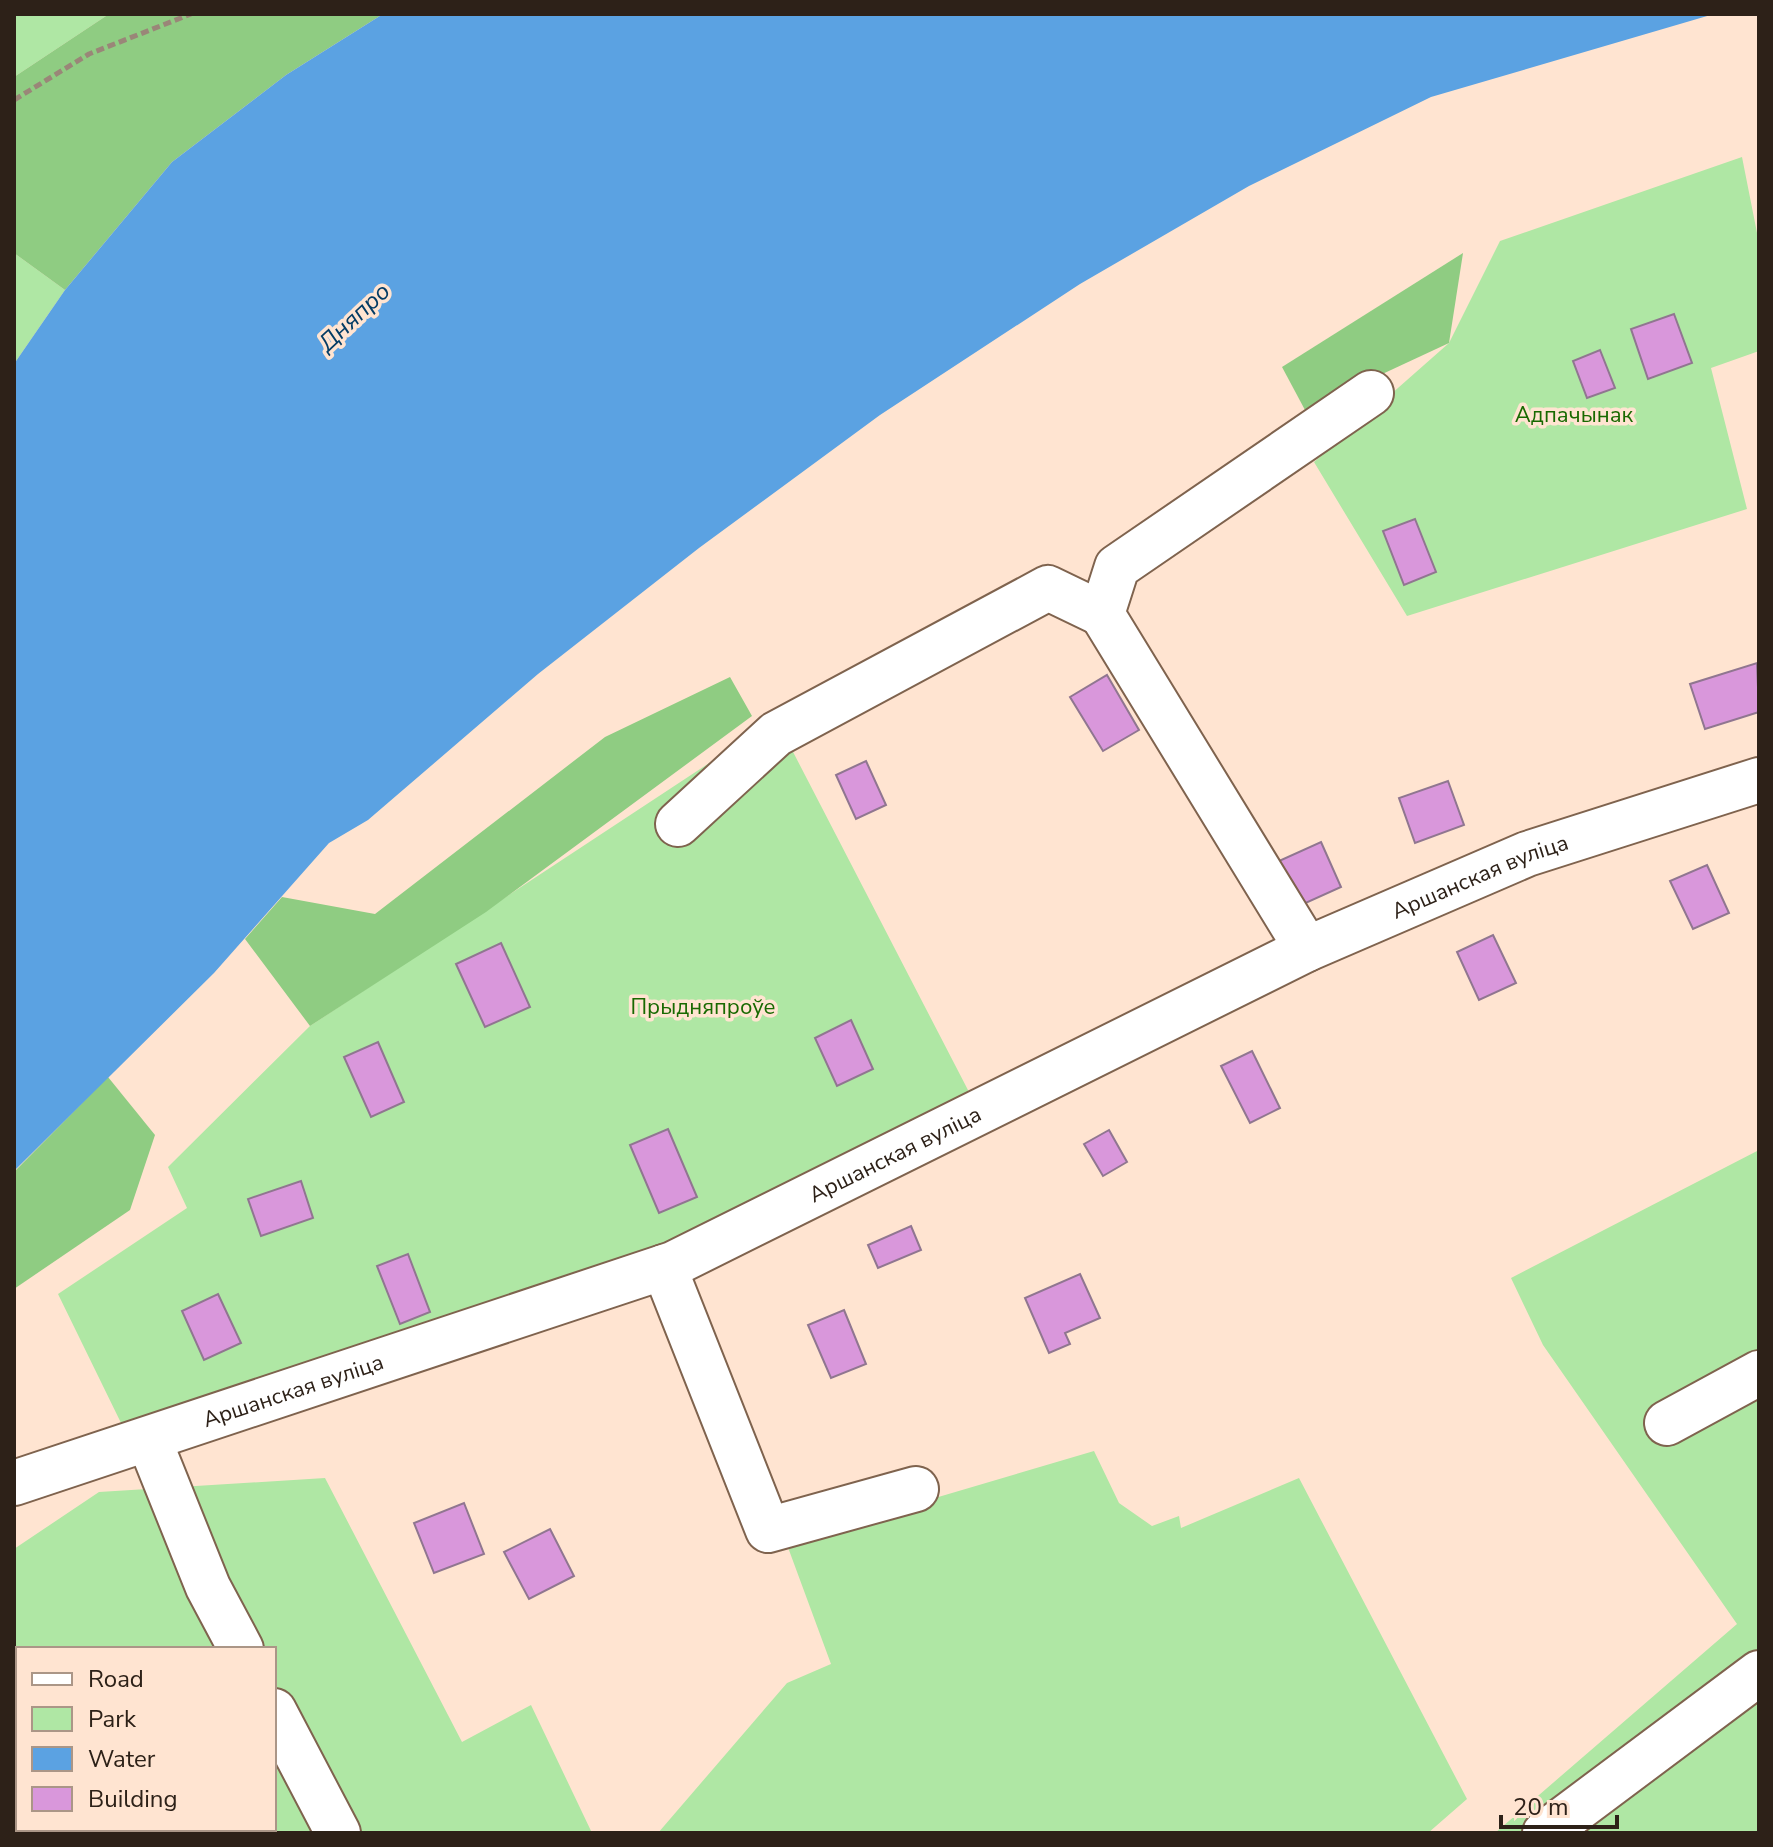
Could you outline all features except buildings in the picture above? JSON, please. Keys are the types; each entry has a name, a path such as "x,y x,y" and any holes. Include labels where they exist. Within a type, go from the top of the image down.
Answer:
{"street":[{"path":"1102,614 1117,567 1371,393"},
{"path":"678,824 776,734 1048,588 1102,614 1307,949"},
{"name":"Аршанская вуліца","path":"14,1483 664,1267 1307,949 1527,854 1759,780"},
{"path":"664,1267 768,1530 916,1489"},
{"path":"1667,1423 1759,1373"},
{"path":"149,1440 208,1587 240,1647"},
{"path":"1545,1833 1759,1673"},
{"path":"276,1715 338,1833"}],"path":[{"path":"14,100 89,54 191,14"}],"green space":[{"path":"14,14 109,14 14,77"},
{"path":"109,14 383,14 286,75 172,162 65,290 14,253 14,77"},
{"name":"Адпачынак","path":"1742,157 1759,243 1759,351 1711,368 1747,509 1407,616 1314,462 1449,343 1500,241"},
{"path":"14,253 65,290 14,364"},
{"path":"1463,253 1449,343 1305,410 1282,367"},
{"path":"730,677 752,716 486,912 310,1026 245,939 282,897 375,914 605,737"},
{"name":"Прыдняпроўе","path":"776,719 969,1092 653,1252 123,1427 58,1294 187,1208 168,1167 310,1026"},
{"path":"108,1077 155,1135 130,1210 14,1289 14,1172"},
{"path":"1759,1150 1759,1833 1495,1833 1737,1624 1543,1345 1511,1278"},
{"path":"1094,1451 1119,1503 1152,1526 1179,1516 1181,1528 1299,1478 1467,1799 1428,1833 658,1833 787,1683 831,1664 786,1542"},
{"path":"325,1478 462,1742 531,1705 592,1833 14,1833 14,1549 99,1492"}],"water":[{"name":"Дняпро","path":"383,14 1714,14 1431,97 1249,186 1080,284 880,415 699,548 538,674 368,820 329,843 214,973 14,1171 14,364 65,290 172,162 286,75"}]}
